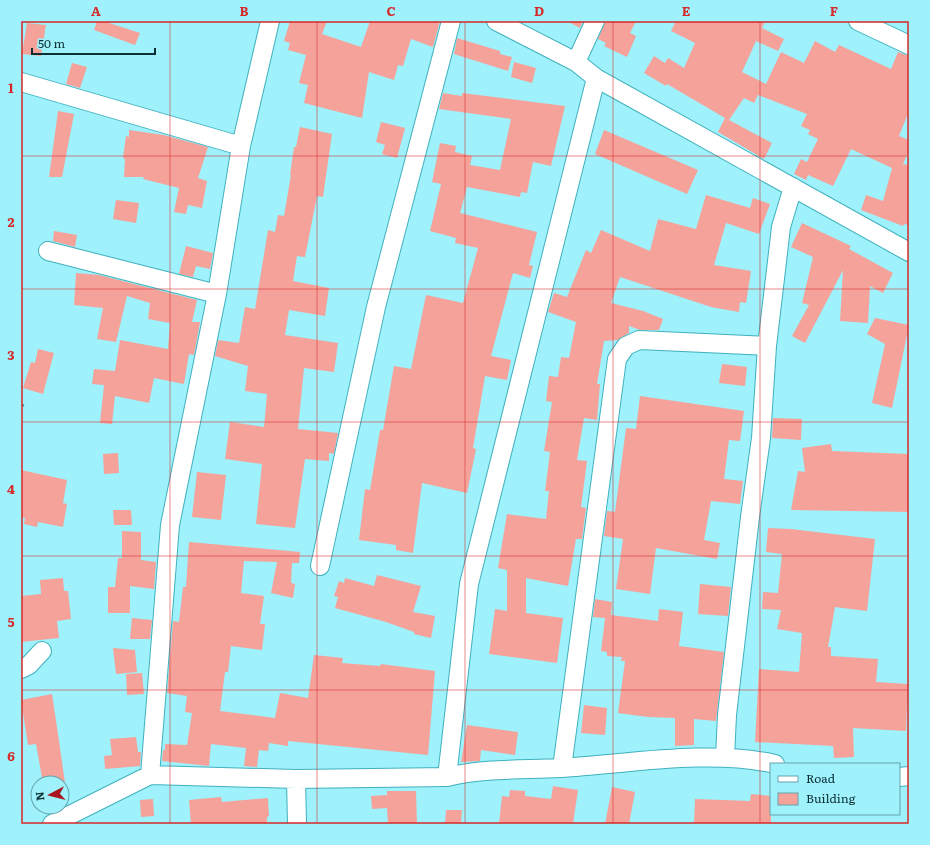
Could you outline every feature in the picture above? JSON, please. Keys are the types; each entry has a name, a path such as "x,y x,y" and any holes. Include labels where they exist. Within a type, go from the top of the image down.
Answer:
{"street":[{"path":"320,566 376,307 451,21"},
{"path":"496,21 576,62 596,78 909,252"},
{"path":"576,62 595,21"},
{"path":"858,21 909,45"},
{"path":"150,775 170,525 217,294 241,146 265,22"},
{"path":"447,777 469,584 596,78"},
{"path":"21,82 102,104 241,146"},
{"path":"725,758 727,714 738,632 750,516 761,438 767,346 782,227 793,187"},
{"path":"48,251 217,294"},
{"path":"562,768 617,359 626,346 639,340 767,346"},
{"path":"21,669 30,665 42,652"},
{"path":"52,824 150,775 296,778 447,777 470,771 562,768 622,762 725,758 770,763"},
{"path":"296,778 297,824"}],"path":[{"path":"21,405 26,406"}],"building":[{"path":"97,21 103,21 140,33 135,45 94,30"},
{"path":"290,21 327,21 322,34 361,47 370,21 440,21 433,47 411,39 403,66 398,65 394,80 369,72 362,118 304,103 308,85 299,83 306,55 288,50 290,43 284,41"},
{"path":"567,21 583,21 580,28"},
{"path":"605,21 636,21 630,33 636,36 627,57 604,46 606,43 598,39"},
{"path":"676,21 765,21 762,28 784,39 778,51 756,41 742,72 766,84 781,52 804,63 815,41 835,52 839,45 891,69 898,52 909,56 909,111 899,136 909,140 909,150 903,164 909,165 909,225 904,224 903,226 861,210 866,195 883,201 892,168 851,149 833,186 808,175 806,180 794,174 801,159 807,162 818,139 808,134 810,130 801,126 807,114 758,95 754,103 744,98 729,120 772,143 764,159 718,132 725,118 667,84 666,86 644,73 654,56 665,63 668,58 684,68 695,43 671,31"},
{"path":"27,23 46,25 41,56 22,54"},
{"path":"457,38 500,51 500,54 512,57 508,71 454,54"},
{"path":"514,62 536,68 532,83 511,77"},
{"path":"72,63 87,67 80,88 66,84"},
{"path":"443,93 462,96 462,93 565,106 551,166 533,162 527,193 521,192 520,197 467,187 460,213 537,232 529,265 533,266 530,278 513,273 491,356 511,360 507,380 485,376 473,448 476,449 467,493 422,483 413,553 396,550 396,545 359,540 365,489 370,490 380,430 383,430 394,366 411,369 426,295 463,303 478,248 455,243 456,238 430,231 441,184 432,182 440,143 456,146 455,152 472,156 470,165 500,170 511,119 439,109"},
{"path":"58,111 74,114 62,177 49,177"},
{"path":"381,122 405,128 397,158 382,154 385,145 376,142"},
{"path":"300,127 332,134 323,197 317,196 305,257 297,256 293,281 329,288 325,316 289,310 285,335 338,343 334,372 304,368 298,429 338,433 334,454 329,453 329,461 305,459 295,528 256,524 262,464 225,459 230,422 264,427 267,394 245,391 248,366 215,356 218,340 239,343 245,307 255,309 268,230 275,232 278,215 284,216 294,147 296,147"},
{"path":"129,130 164,135 208,147 198,178 207,181 202,208 188,205 186,214 174,212 179,188 143,179 144,177 124,177 125,159 123,158 126,136 129,137"},
{"path":"604,130 698,170 687,194 595,154"},
{"path":"706,195 750,208 753,198 770,204 759,234 726,223 714,265 751,271 746,303 740,302 739,312 711,307 620,277 611,303 643,311 663,319 659,330 640,330 629,326 629,333 618,340 604,341 597,384 600,384 597,420 584,418 577,460 587,461 581,507 586,508 582,539 576,539 568,586 526,578 526,613 563,618 557,663 489,654 495,609 507,611 507,570 498,568 507,514 546,519 549,491 545,491 550,452 544,451 552,402 546,401 549,376 558,377 561,357 569,358 576,322 548,312 554,293 567,297 586,250 591,253 601,230 650,251 658,219 696,229"},
{"path":"116,200 139,203 136,223 113,219"},
{"path":"802,223 851,246 849,249 893,273 883,293 870,286 868,323 840,321 843,270 805,343 792,336 809,305 802,303 813,257 791,247"},
{"path":"54,231 77,235 75,247 53,241"},
{"path":"186,246 213,253 210,269 196,266 193,277 179,274"},
{"path":"76,273 99,275 197,300 192,322 200,322 194,355 189,354 184,384 154,378 149,403 115,396 112,424 100,423 104,385 92,384 94,369 115,371 120,340 168,349 170,323 148,319 150,303 127,296 116,342 97,339 103,308 74,305"},
{"path":"875,318 909,325 892,408 872,403 885,344 867,334"},
{"path":"38,349 54,353 43,394 23,388 31,362 35,363"},
{"path":"722,364 747,367 745,386 719,383"},
{"path":"640,396 744,411 740,441 729,440 724,479 743,481 740,504 711,501 704,540 720,543 717,559 656,548 650,594 616,589 623,539 604,536 607,511 615,512 626,428 636,429"},
{"path":"773,418 802,419 801,440 772,438"},
{"path":"831,444 832,451 909,454 909,512 791,510 798,471 805,472 802,448"},
{"path":"118,453 119,473 104,474 103,454"},
{"path":"21,470 67,480 63,503 67,504 63,527 38,522 37,527 24,524 25,518 21,517"},
{"path":"197,472 226,475 221,520 192,517"},
{"path":"113,510 131,510 132,525 114,525"},
{"path":"768,528 791,529 875,539 867,611 835,607 828,647 831,647 831,656 878,659 876,682 908,684 906,731 853,728 854,757 834,758 833,746 755,742 759,669 799,672 802,633 777,629 781,610 762,609 763,592 778,593 782,554 766,552"},
{"path":"122,531 141,532 141,560 156,562 154,589 130,586 130,613 108,613 108,587 115,587 118,558 122,558"},
{"path":"189,542 300,552 299,563 292,563 291,583 295,584 293,598 271,593 277,562 244,561 241,593 264,596 260,624 265,624 262,650 231,646 228,672 225,672 220,711 275,718 280,693 308,698 314,655 343,658 342,663 380,666 381,664 435,671 428,755 288,741 288,746 269,743 268,751 259,750 257,767 244,766 246,748 211,744 209,766 162,761 165,744 187,745 192,713 185,712 187,696 167,693 173,621 179,622 183,587 186,587"},
{"path":"377,575 421,586 413,612 435,616 431,638 414,634 414,632 386,622 335,608 338,597 334,596 339,581 344,583 345,578 374,586"},
{"path":"63,578 64,591 68,591 71,619 57,621 59,638 21,642 21,596 41,594 40,580"},
{"path":"700,584 731,587 728,616 698,614"},
{"path":"595,599 612,602 611,615 658,621 659,609 683,612 679,646 724,652 716,721 694,719 694,745 675,746 675,718 648,717 618,713 625,661 621,661 622,657 607,656 607,652 601,651 605,618 593,617"},
{"path":"132,618 152,620 150,639 130,639"},
{"path":"113,648 135,650 137,672 116,674"},
{"path":"142,673 144,694 127,695 126,674"},
{"path":"52,694 64,775 42,775 36,744 28,745 21,700"},
{"path":"584,705 607,708 605,735 581,733"},
{"path":"467,725 518,732 515,755 481,750 480,761 461,762"},
{"path":"136,737 138,752 141,752 140,766 105,769 104,756 112,755 110,739"},
{"path":"553,786 578,790 573,824 499,824 502,796 509,797 510,790 525,791 525,796 551,799"},
{"path":"612,787 635,792 629,824 605,824"},
{"path":"387,791 416,791 417,824 388,824 387,808 372,809 371,796 387,795"},
{"path":"751,794 770,796 771,824 694,824 695,799 750,801"},
{"path":"221,797 222,802 268,798 269,816 267,817 267,824 191,824 189,800"},
{"path":"153,799 154,816 141,817 140,800"},
{"path":"446,810 462,810 461,824 445,824"}]}
